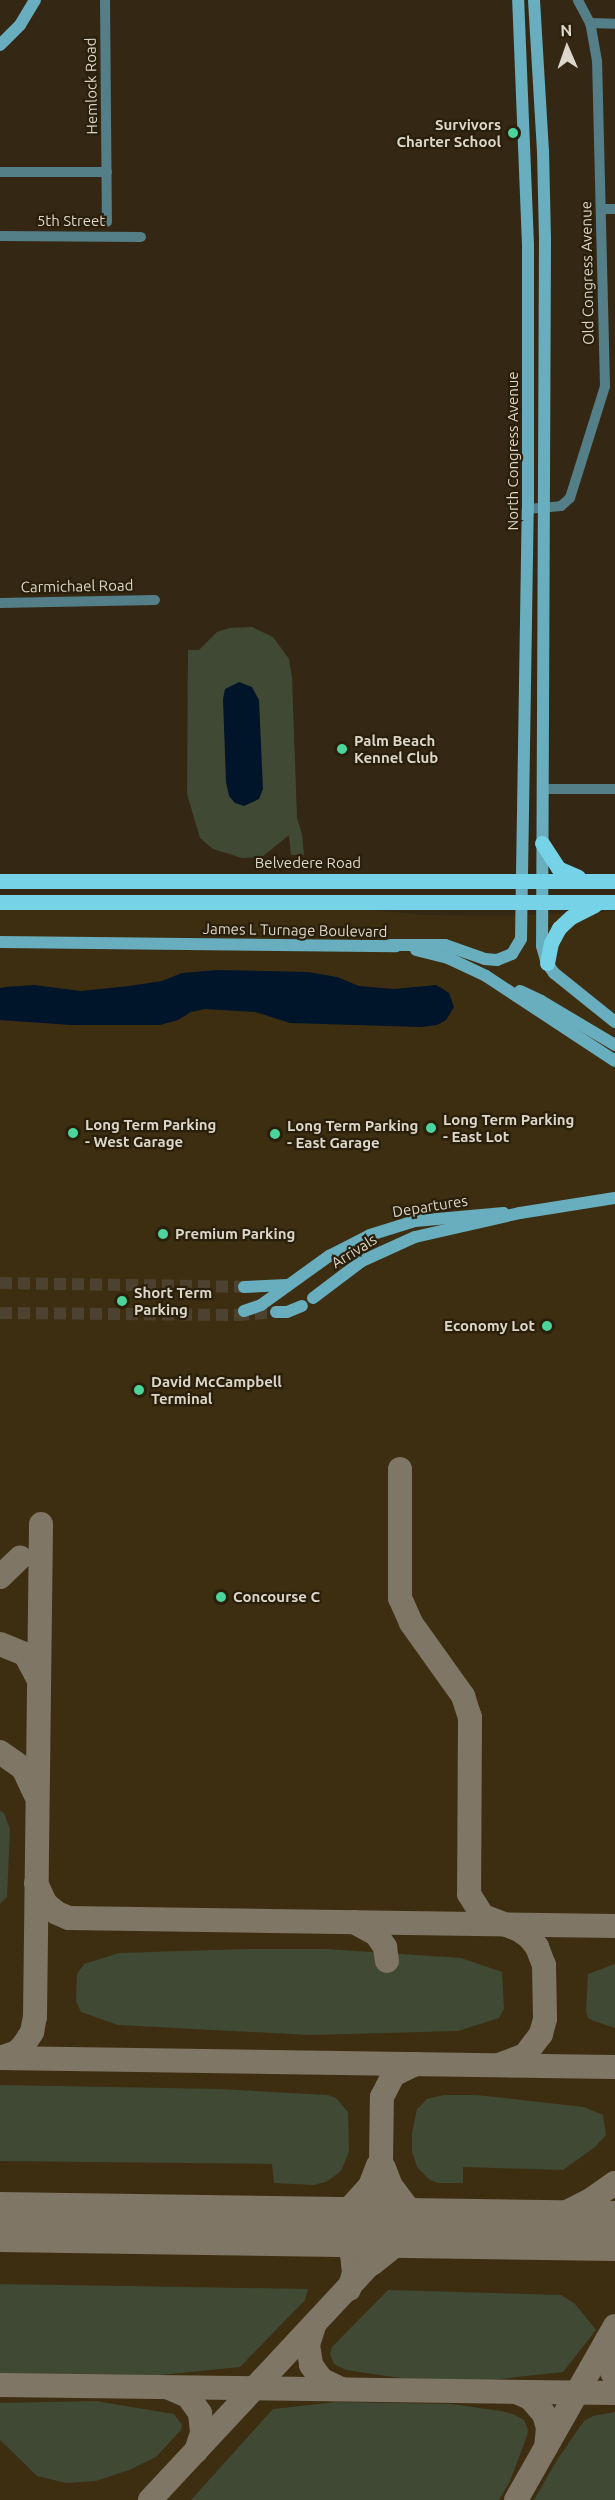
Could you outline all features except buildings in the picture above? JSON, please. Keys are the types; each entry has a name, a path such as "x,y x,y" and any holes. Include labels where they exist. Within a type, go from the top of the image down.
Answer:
{"main road":[{"path":"542,843 553,862 562,871 596,881"},
{"name":"Belvedere Road","path":"0,881 615,881"},
{"path":"0,902 608,902"},
{"path":"547,963 551,943 562,924 578,913 608,902"}],"street":[{"path":"0,45 20,25 35,0"},
{"name":"Hemlock Road","path":"105,0 107,222"},
{"name":"North Congress Avenue","path":"390,945 445,945 485,958 508,957 516,950 520,939 528,509 528,222 518,0"},
{"path":"534,0 543,151 545,508 542,946 547,963 565,984 615,1022"},
{"name":"Old Congress Avenue","path":"528,509 561,506 570,498 605,386 607,315 601,209 597,61 590,23 578,0"},
{"path":"590,23 615,24"},
{"path":"0,172 107,172"},
{"path":"601,209 615,209"},
{"name":"5th Street","path":"0,236 141,237"},
{"path":"607,315 615,307"},
{"name":"Carmichael Road","path":"0,603 155,600"},
{"path":"543,789 615,789"},
{"name":"James L Turnage Boulevard","path":"0,944 390,945 448,958 498,982 615,1061"},
{"path":"498,982 541,1001 615,1045"},
{"path":"520,1213 615,1198"},
{"name":"Departures","path":"244,1311 261,1305 318,1263 354,1242 399,1225 483,1213 520,1213"},
{"name":"Arrivals","path":"313,1298 362,1261 394,1245 431,1233 485,1223 520,1213"},
{"path":"244,1287 288,1285"},
{"path":"276,1312 287,1312 302,1306"}],"shaded area":[{"path":"0,910 374,910 423,915 500,916 615,911 615,2500 0,2500"}],"green space":[{"path":"252,627 273,637 289,659 292,678 297,818 302,834 304,855 291,855 289,835 262,857 242,858 213,849 200,838 187,794 188,650 199,650 217,632 230,628"},
{"path":"0,1811 4,1813 10,1829 7,1897 0,1904"},
{"path":"326,1949 461,1958 502,1972 504,2009 499,2018 458,2031 310,2035 118,2025 81,2012 76,2001 77,1974 84,1964 119,1953"},
{"path":"615,1964 615,2028 588,2018 586,2011 588,1974"},
{"path":"0,2085 220,2089 328,2095 336,2098 348,2112 349,2152 341,2171 326,2182 313,2185 274,2183 272,2164 0,2161"},
{"path":"444,2095 477,2095 584,2107 603,2115 606,2135 595,2147 563,2170 463,2167 463,2183 438,2183 430,2180 417,2167 412,2151 412,2133 417,2109 427,2099"},
{"path":"0,2284 308,2289 305,2300 240,2367 150,2376 0,2374"},
{"path":"388,2290 561,2295 575,2304 596,2330 563,2372 491,2380 407,2379 346,2370 334,2364 330,2354 332,2347"},
{"path":"96,2401 174,2414 182,2425 181,2430 156,2457 129,2470 96,2481 66,2483 37,2476 0,2440 0,2403"},
{"path":"337,2402 451,2404 501,2411 524,2420 528,2430 510,2481 499,2500 191,2500 273,2409"},
{"path":"615,2412 615,2500 534,2500 557,2460 584,2421 593,2416"}],"water":[{"path":"239,682 252,687 259,700 263,789 259,799 244,806 235,803 229,796 226,782 223,699 225,689"},
{"path":"217,970 308,972 337,977 359,986 394,989 436,985 449,993 454,1007 446,1020 437,1025 421,1027 290,1023 255,1012 205,1009 191,1012 178,1020 160,1025 71,1025 0,1020 0,988 34,985 81,991 162,981 182,973"}],"taxiway":[{"path":"400,1469 400,1598 411,1623 463,1696 470,1717 469,1894 483,1916 519,1930 529,1937 537,1947 544,1965 545,2019 541,2034 525,2055 499,2065"},
{"path":"0,2058 17,2052 23,2046 32,2032 35,2017 41,1524"},
{"path":"0,1577 20,1558"},
{"path":"0,1644 25,1654 38,1678"},
{"path":"0,1752 23,1768 35,1794"},
{"path":"36,1883 46,1904 57,1913 69,1918 615,1926"},
{"path":"354,1922 376,1934 385,1947 387,1961"},
{"path":"0,2058 615,2067"},
{"path":"150,2500 371,2263 380,2234 382,2097 393,2075 416,2064"},
{"path":"311,2227 338,2216 351,2207 370,2186 378,2165"},
{"path":"384,2168 391,2186 407,2207 430,2221 452,2229"},
{"path":"497,2229 557,2217 589,2201 615,2183"},
{"path":"324,2227 344,2240 352,2254 354,2273 349,2289"},
{"path":"372,2264 403,2239 436,2229"},
{"path":"314,2326 308,2345 311,2365 322,2380 341,2389"},
{"path":"516,2500 615,2326"},
{"path":"607,2340 607,2362 615,2378"},
{"path":"0,2385 615,2393"},
{"path":"169,2388 188,2396 200,2413 202,2433 196,2451"},
{"path":"516,2392 530,2398 544,2414 548,2428 546,2447"}],"runway":[{"path":"0,2222 615,2231"}],"tunnel":[{"path":"0,1283 244,1287"},
{"path":"0,1313 237,1315 276,1312"}],"place":[{"name":"Survivors Charter School","path":"513,133"},
{"name":"Palm Beach Kennel Club","path":"342,749"},
{"name":"Long Term Parking - East Lot","path":"431,1128"},
{"name":"Long Term Parking - West Garage","path":"73,1133"},
{"name":"Long Term Parking - East Garage","path":"275,1134"},
{"name":"Premium Parking","path":"163,1234"},
{"name":"Short Term Parking","path":"122,1301"},
{"name":"Economy Lot","path":"547,1326"},
{"name":"David McCampbell Terminal","path":"139,1390"},
{"name":"Concourse C","path":"221,1597"}]}
